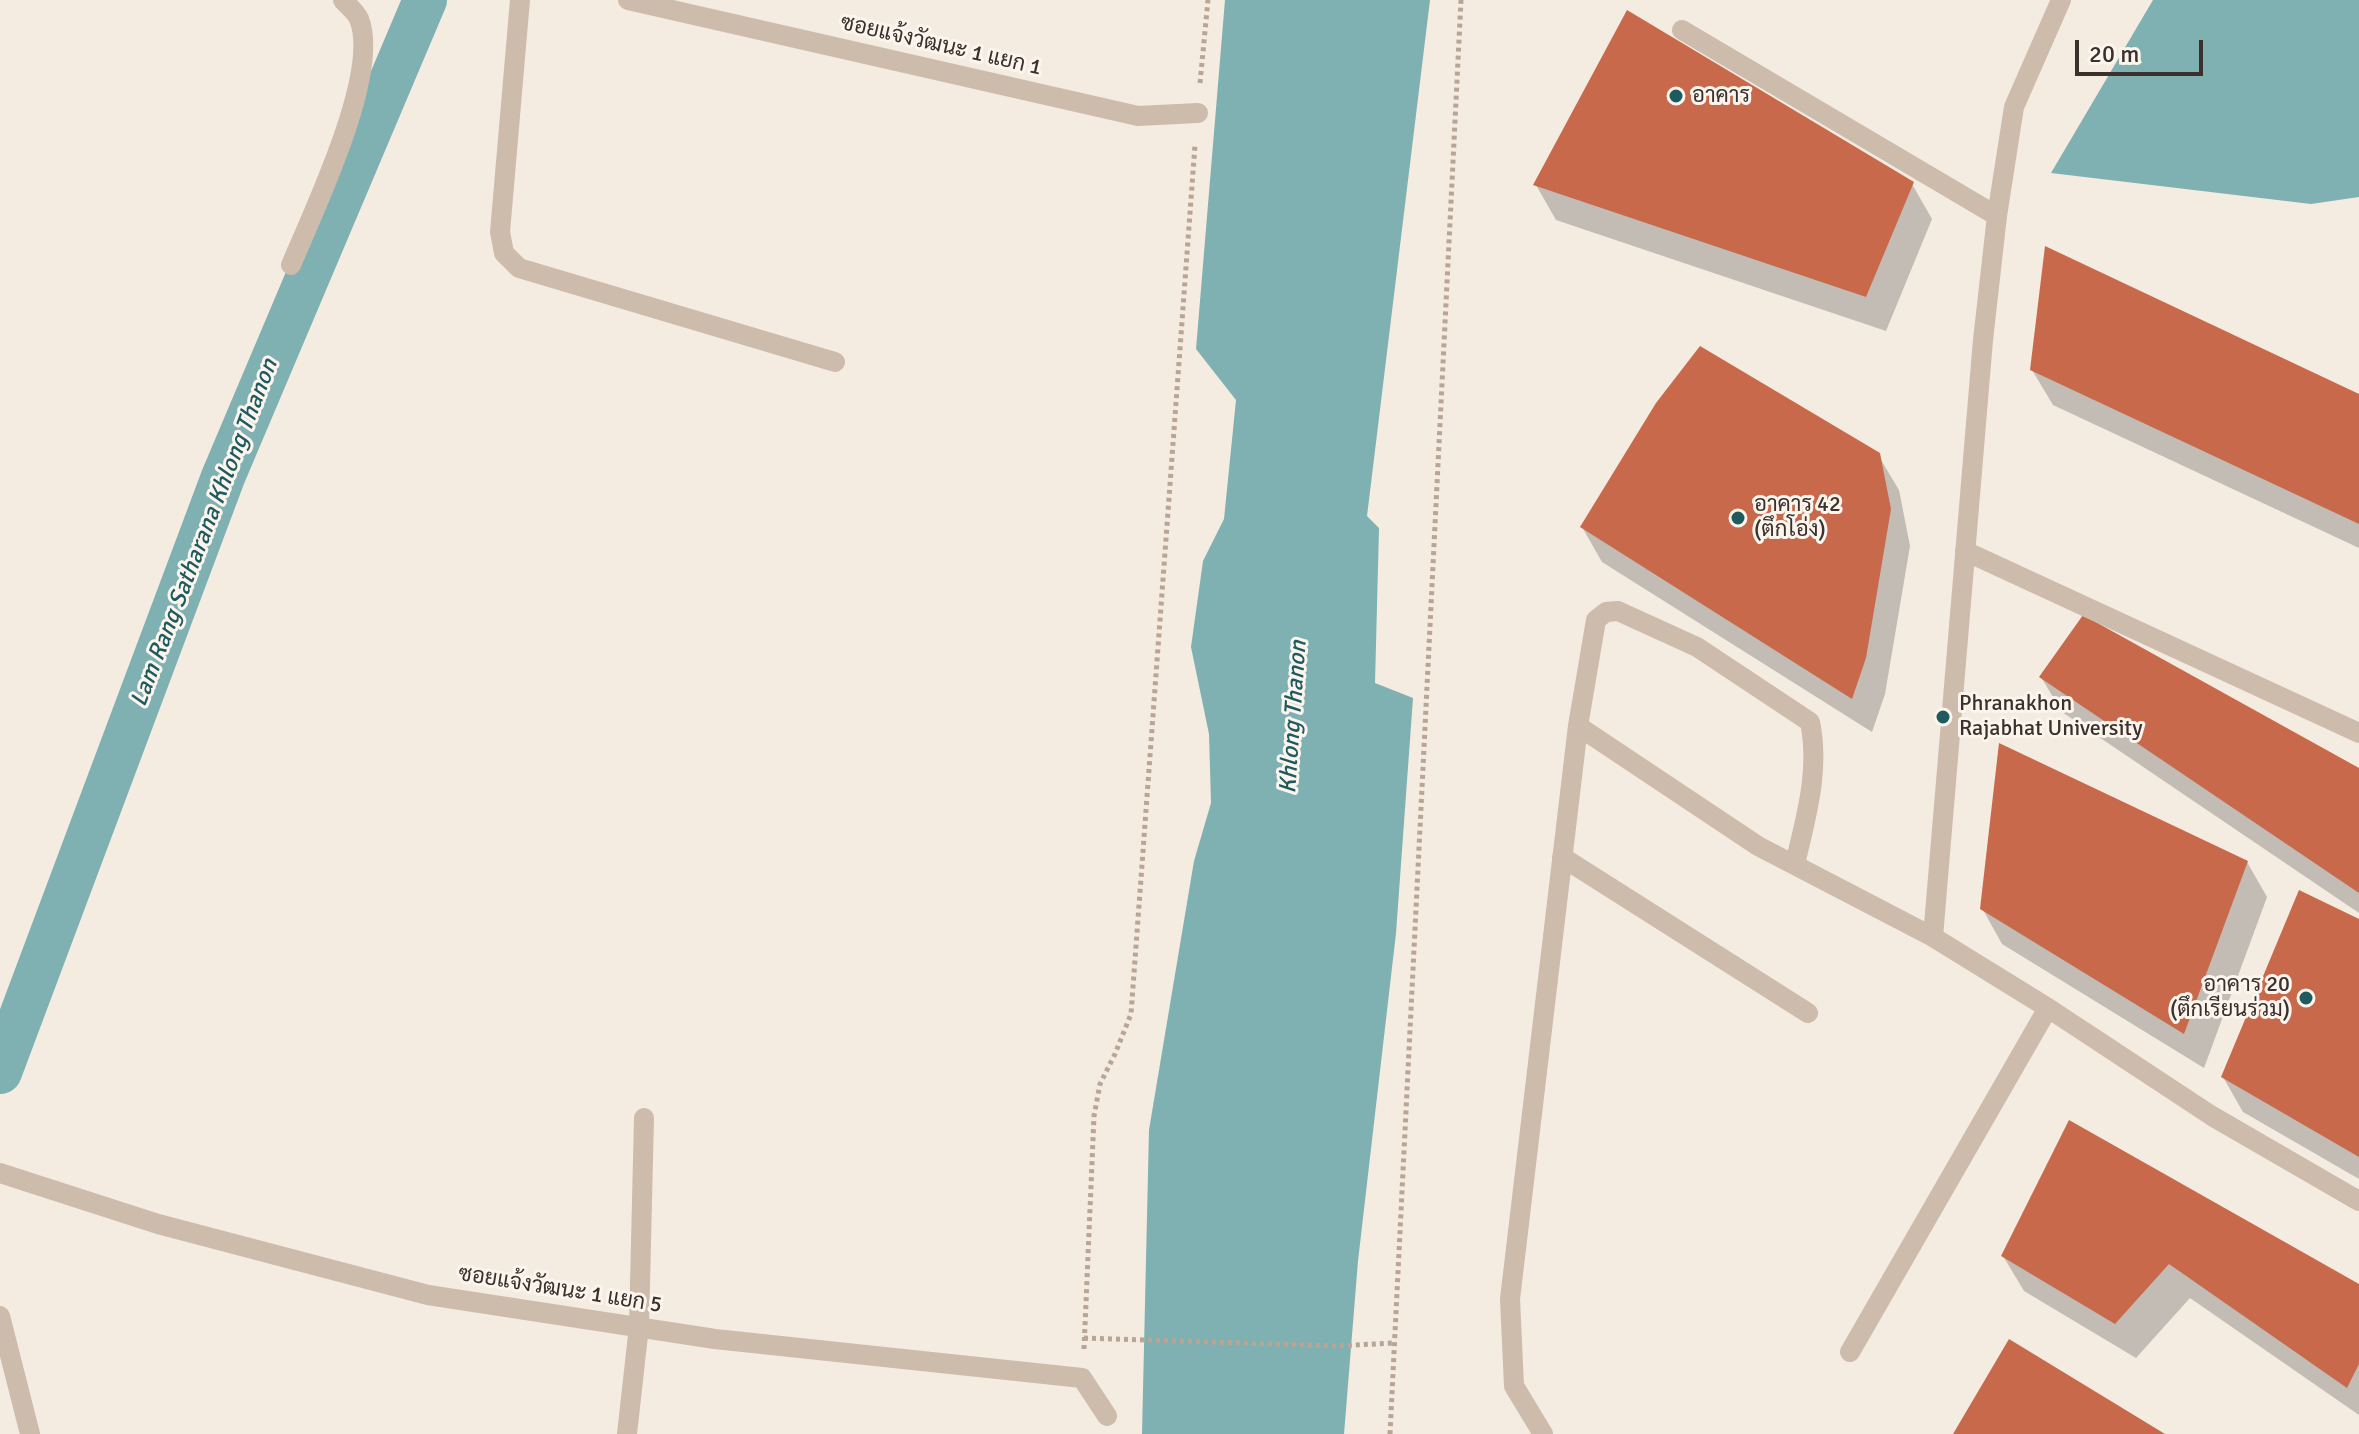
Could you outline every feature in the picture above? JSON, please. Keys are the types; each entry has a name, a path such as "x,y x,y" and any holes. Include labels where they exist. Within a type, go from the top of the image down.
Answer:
{"street":[{"path":"291,265 328,176 360,83 363,49 359,18 343,0"},
{"path":"520,0 500,232 504,253 519,268 835,362"},
{"name":"ซอยแจ้งวัฒนะ 1 แยก 1","path":"628,0 1138,116 1198,113"},
{"path":"1933,937 1983,340 1997,216 2014,107 2061,0"},
{"path":"1682,30 1997,216"},
{"path":"1965,551 2359,733"},
{"path":"1543,1434 1514,1386 1510,1299 1578,726 1596,620 1606,612 1618,611 1697,647 1810,722 1814,739 1814,782 1795,864"},
{"path":"1578,726 1758,846 1933,937 2212,1116 2359,1201"},
{"path":"1562,857 1808,1013"},
{"path":"1850,1352 2048,1008"},
{"path":"627,1434 639,1326 644,1118"},
{"name":"ซอยแจ้งวัฒนะ 1 แยก 5","path":"0,1173 158,1224 428,1295 715,1339 1082,1378"},
{"path":"0,1316 30,1434"},
{"path":"1082,1378 1107,1416"}],"path":[{"path":"1082,1378 1094,1116 1100,1084 1131,1014 1208,0"},
{"path":"1390,1434 1461,0"},
{"path":"1084,1338 1336,1346 1394,1343"}],"water":[{"name":"Khlong Thanon","path":"1225,0 1430,0 1367,516 1379,528 1375,683 1413,698 1396,933 1358,1261 1344,1434 1142,1434 1149,1130 1194,861 1211,803 1209,734 1191,647 1203,561 1224,519 1236,400 1196,349"},
{"path":"2153,0 2359,0 2359,197 2311,204 2051,173"}],"building":[{"name":"อาคาร","path":"1627,10 1914,182 1866,297 1533,185"},
{"path":"2045,246 2359,394 2359,524 2030,370"},
{"name":"อาคาร 42 (ตึกโอ่ง)","path":"1700,346 1880,453 1891,509 1866,658 1852,699 1580,527 1656,403"},
{"path":"2083,615 2359,768 2359,893 2039,677"},
{"path":"1999,743 2248,861 2184,1034 1980,909"},
{"name":"อาคาร 20 (ตึกเรียนร่วม)","path":"2299,890 2359,919 2359,1157 2221,1077"},
{"path":"2069,1120 2359,1284 2359,1364 2347,1388 2169,1264 2115,1324 2001,1256"},
{"path":"2009,1339 2165,1434 1953,1434"}],"waterway":[{"name":"Lam Rang Satharana Khlong Thanon","path":"0,1072 223,477 425,0"}],"place":[{"name":"อาคาร","path":"1676,96"},
{"name":"อาคาร 42 (ตึกโอ่ง)","path":"1738,518"},
{"name":"Phranakhon Rajabhat University","path":"1943,717"},
{"name":"อาคาร 20 (ตึกเรียนร่วม)","path":"2306,998"}]}
